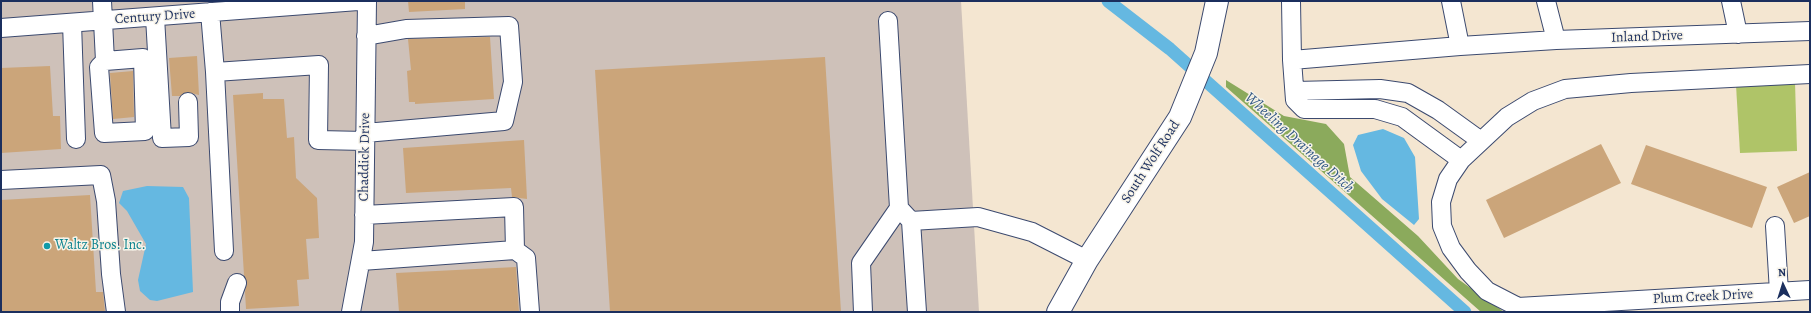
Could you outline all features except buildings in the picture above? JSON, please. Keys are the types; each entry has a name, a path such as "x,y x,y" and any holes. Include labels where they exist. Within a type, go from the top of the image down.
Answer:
{"main road":[{"name":"South Wolf Road","path":"1058,312 1087,260 1180,117 1206,53 1217,1"}],"street":[{"path":"102,1 105,61 99,67 104,133 145,131 143,58 105,61"},
{"name":"Century Drive","path":"1,28 155,17 220,8 358,1"},
{"name":"Chaddick Drive","path":"351,312 364,242 367,1"},
{"path":"1291,1 1292,60 1295,96 1304,109 1375,109 1402,117 1461,160"},
{"path":"1451,1 1460,46"},
{"path":"1546,1 1556,40"},
{"path":"1731,1 1738,34"},
{"path":"220,8 215,72 224,252"},
{"path":"155,17 162,138 189,137 188,102"},
{"path":"888,22 905,214 917,312"},
{"path":"72,23 76,139"},
{"path":"215,72 319,65 318,140 365,137 504,121 513,82 509,26 406,29 366,36"},
{"name":"Inland Drive","path":"1292,60 1460,46 1556,40 1810,31"},
{"name":"Plum Creek Drive","path":"1810,74 1631,83 1565,89 1533,101 1507,117 1461,160 1448,179 1441,202 1442,226 1451,248 1468,271 1487,291 1518,307 1810,290"},
{"path":"1295,96 1380,89 1408,93 1438,110 1481,141"},
{"path":"1,180 101,175 106,201 111,274 116,312"},
{"path":"364,215 514,207 515,250"},
{"path":"905,214 938,220 978,217 1032,232 1087,260"},
{"path":"863,312 862,263 905,214"},
{"path":"1775,226 1779,292"},
{"path":"360,261 515,250 526,258 530,312"},
{"path":"230,312 230,302 237,283"}],"shaded area":[{"path":"1,1 961,1 979,312 1,312"}],"green space":[{"path":"1226,80 1284,116 1326,124 1344,144 1350,177 1418,236 1458,279 1504,312 1481,312 1226,87"},
{"path":"1795,82 1797,151 1740,153 1736,85"}],"water":[{"path":"1383,129 1404,138 1415,157 1419,219 1414,225 1382,199 1361,171 1353,145 1358,135"},
{"path":"147,186 183,187 189,198 193,292 157,301 150,300 140,291 138,280 146,244 127,211 119,203 123,191"}],"waterway":[{"name":"Wheeling Drainage Ditch","path":"1108,1 1170,49 1465,312"}],"place":[{"name":"Waltz Bros. Inc.","path":"47,246"}]}
